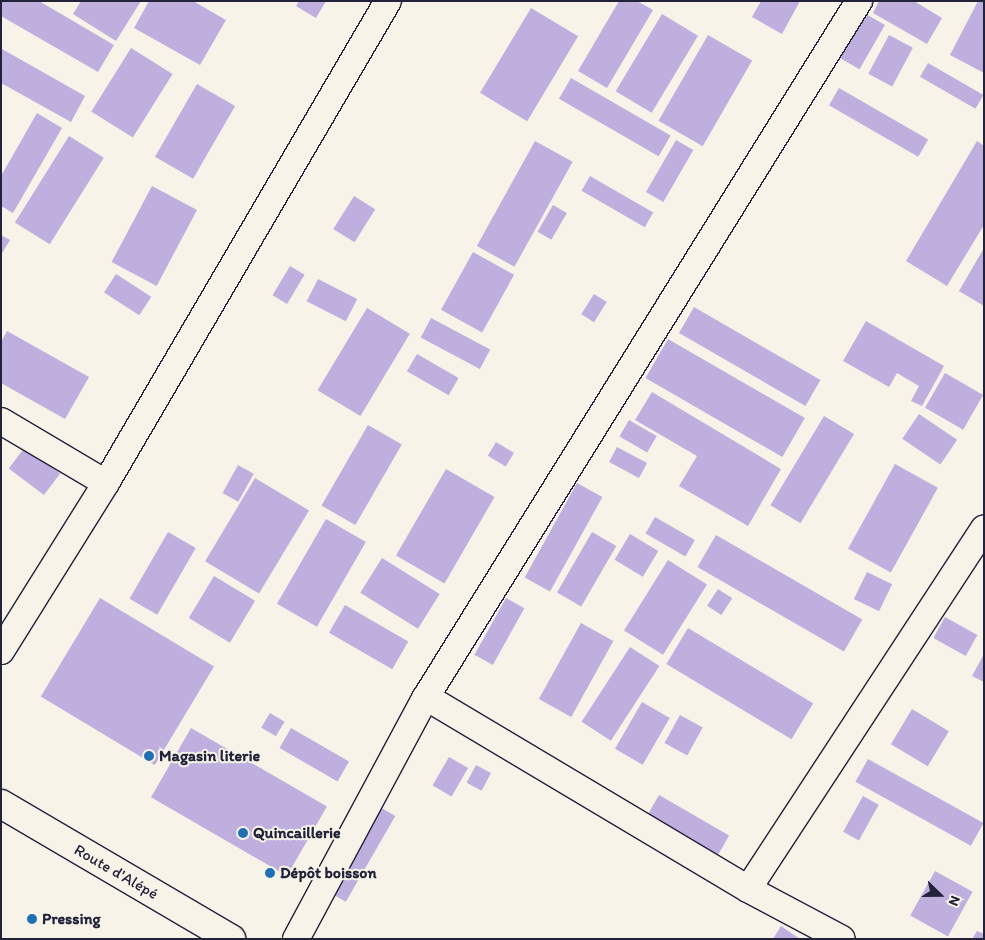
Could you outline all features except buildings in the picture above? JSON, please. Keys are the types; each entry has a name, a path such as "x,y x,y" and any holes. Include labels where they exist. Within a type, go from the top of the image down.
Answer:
{"main road":[{"name":"Route d'Alépé","path":"1,804 231,939"}],"street":[{"path":"1,651 106,483 388,1"},
{"path":"296,939 426,697 859,1"},
{"path":"1,421 106,483"},
{"path":"748,889 984,528"},
{"path":"426,697 748,889 842,939"}],"place":[{"name":"Magasin literie","path":"149,756"},
{"name":"Quincaillerie","path":"243,833"},
{"name":"Dépôt boisson","path":"270,873"},
{"name":"Pressing","path":"32,919"}]}
